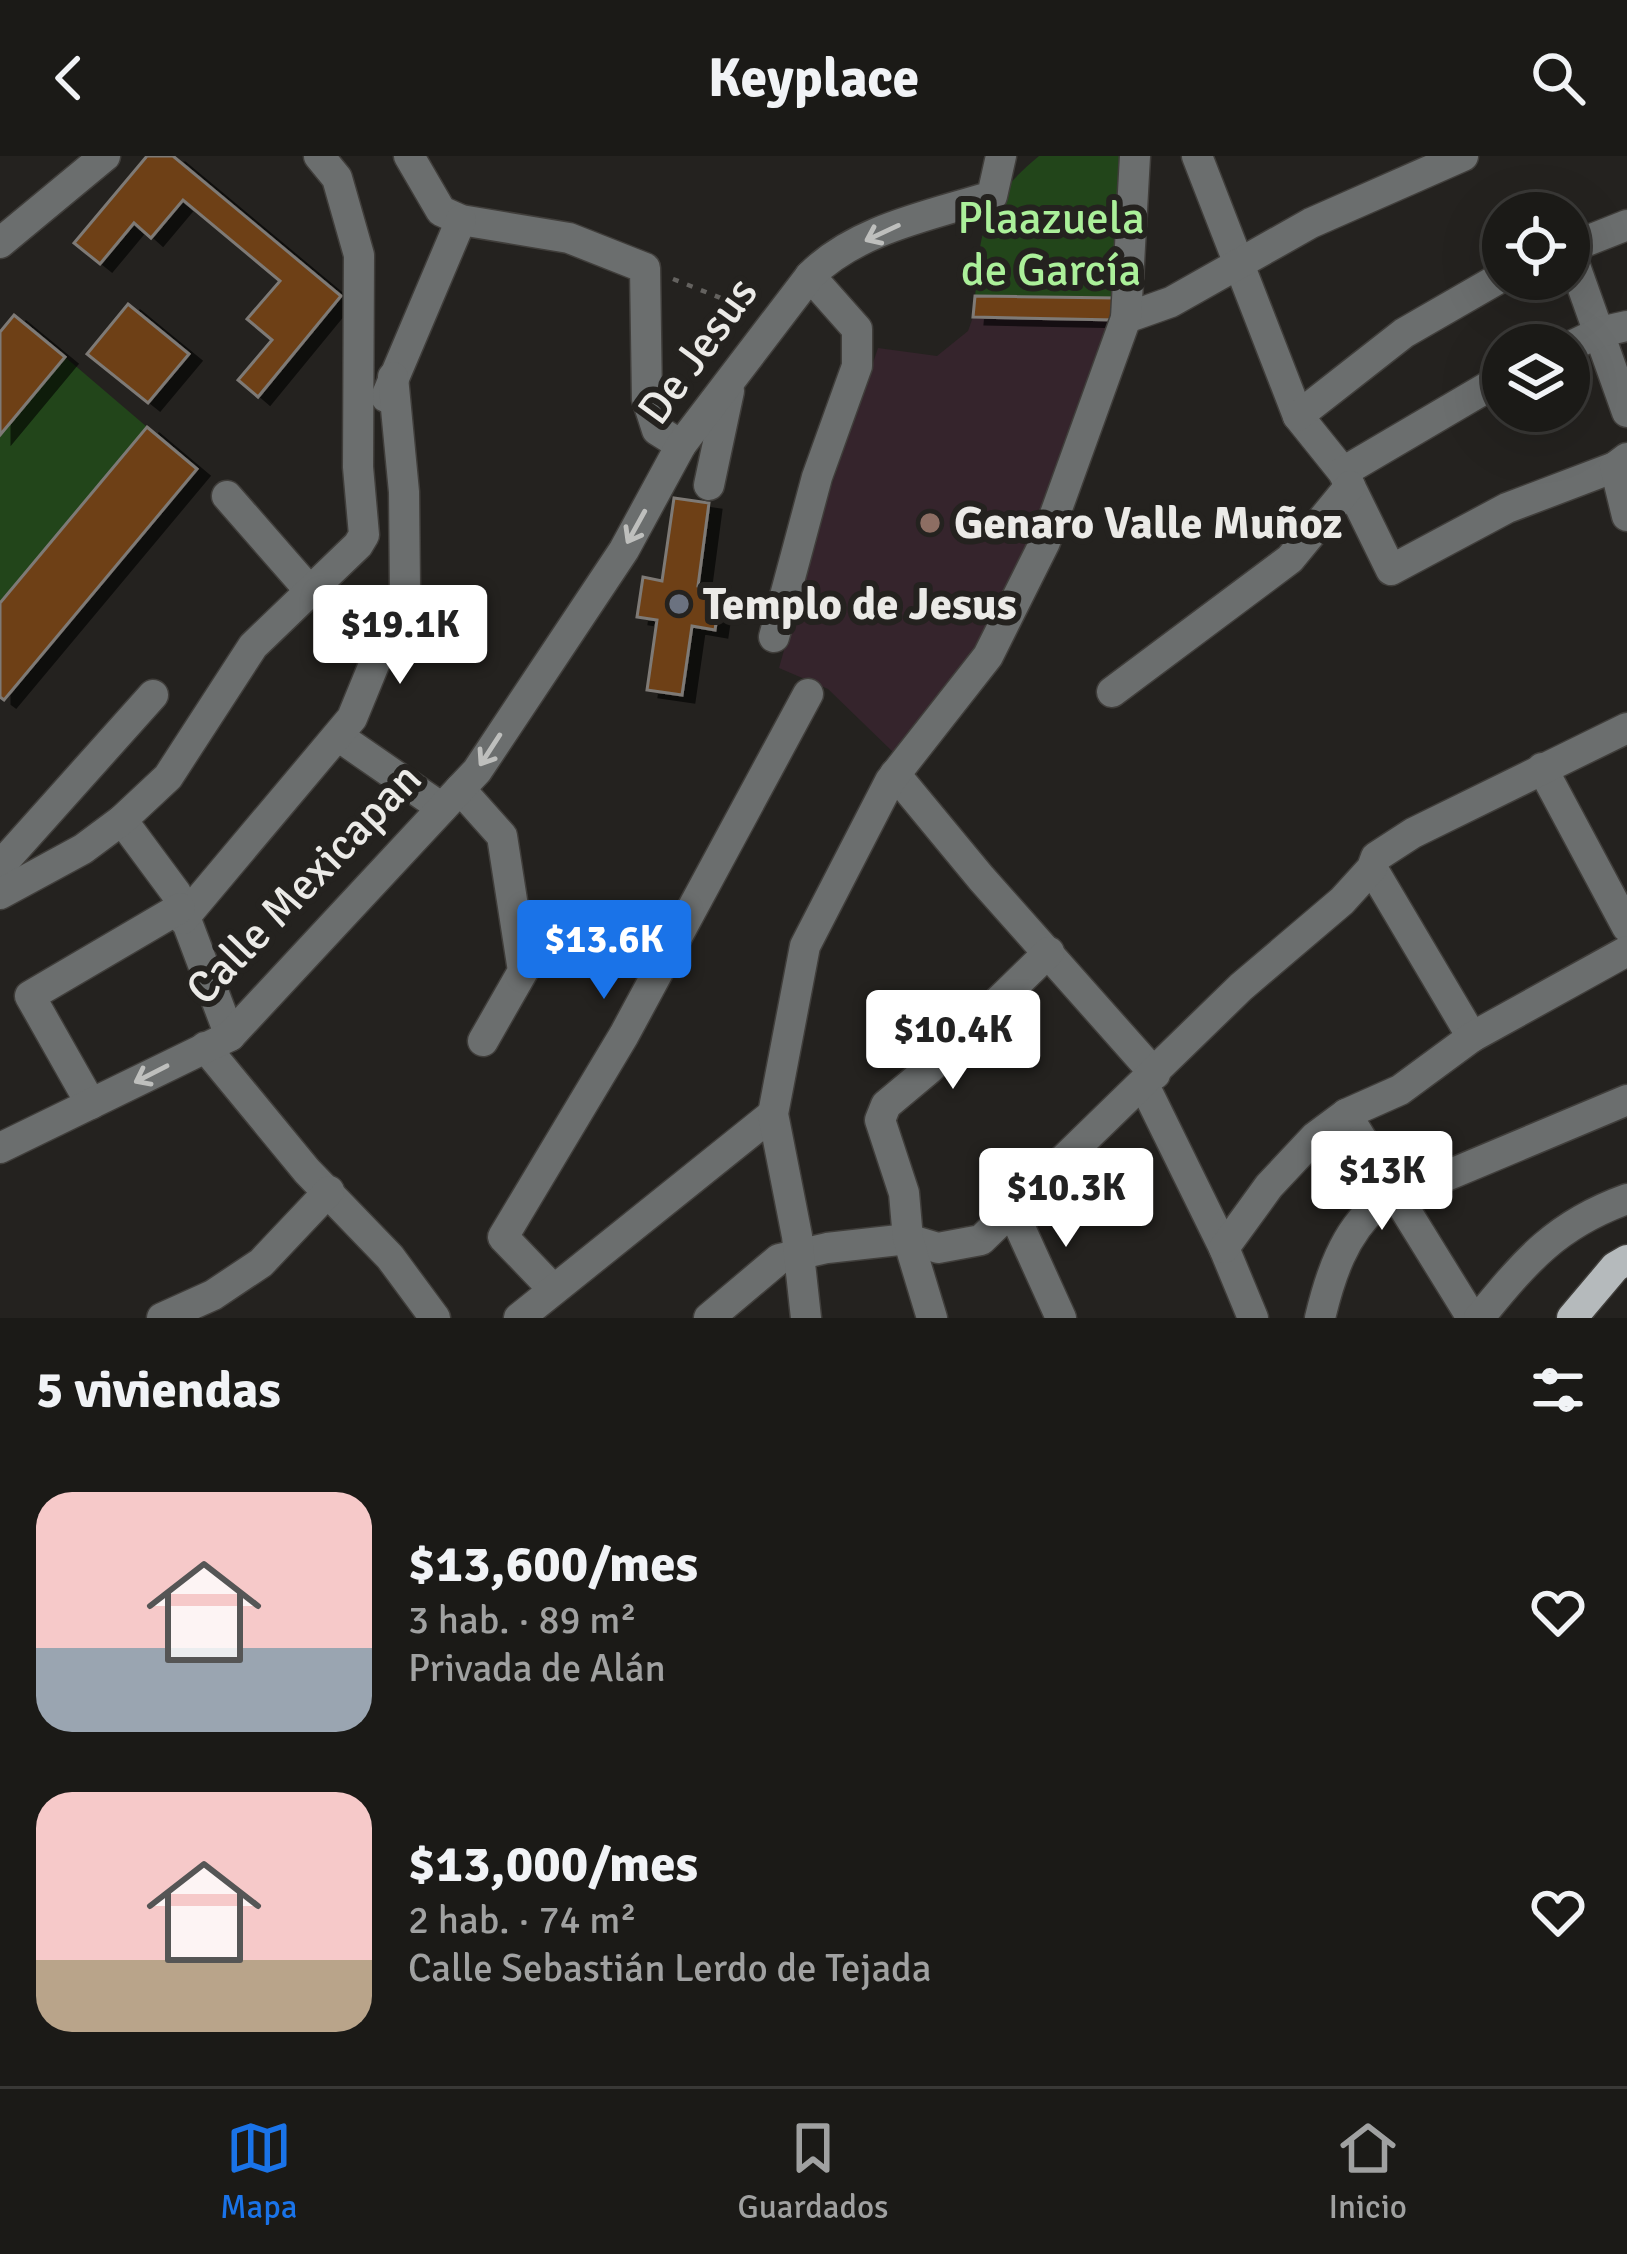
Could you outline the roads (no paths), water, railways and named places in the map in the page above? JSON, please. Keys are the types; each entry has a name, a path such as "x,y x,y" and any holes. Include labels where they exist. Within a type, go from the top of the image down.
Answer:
{"main road":[{"path":"1572,1318 1615,1267 1627,1261"}],"street":[{"path":"0,242 105,156"},
{"path":"0,894 82,849 168,777 253,646 364,535 358,467 359,255 338,178 319,156"},
{"path":"409,156 441,211 460,220 569,238 645,268 646,399 657,430 681,445"},
{"name":"De Jesus","path":"554,653 624,550 681,445 810,276 820,265 886,229 992,196 1001,156"},
{"path":"806,1318 773,1114 805,946 896,774 988,656 1046,542 1126,318 1135,156"},
{"path":"1197,156 1298,416 1347,479 1391,570 1508,508 1621,462 1627,516"},
{"path":"1126,318 1171,302 1311,223 1463,156"},
{"path":"358,467 460,220"},
{"path":"1590,240 1627,225"},
{"path":"775,638 817,477 857,366 856,329 810,276"},
{"path":"1590,287 1613,329 1627,412"},
{"path":"1298,416 1404,333 1482,288"},
{"path":"91,1104 30,995 182,914 352,718 405,589 404,492 393,377"},
{"path":"709,484 732,381"},
{"path":"1112,692 1290,559 1347,479 1482,392"},
{"path":"227,496 310,591"},
{"name":"Calle Mexicapan","path":"0,1148 218,1041 477,771 554,653"},
{"path":"553,1289 503,1237 624,1034 808,694"},
{"path":"0,866 152,695"},
{"path":"709,1318 779,1259 908,1239 938,1248 981,1240 1241,986 1342,901 1372,868 1376,856 1413,833 1627,728"},
{"path":"338,736 451,799 502,836 523,970 483,1041"},
{"path":"1542,768 1627,927"},
{"path":"896,774 1049,952 1149,1078 1253,1318"},
{"path":"122,820 176,893 218,1041 307,1171 390,1257 431,1317"},
{"path":"1372,868 1472,1036"},
{"path":"1224,1248 1269,1186 1315,1137 1346,1114 1400,1090 1472,1036 1627,951"},
{"path":"932,1318 908,1239 904,1193 880,1120 886,1105 929,1070 1049,952"},
{"path":"1320,1318 1330,1278 1358,1221 1387,1200 1627,1100"},
{"path":"519,1318 773,1114"},
{"path":"1346,1114 1387,1200 1475,1318 1533,1252 1570,1226 1627,1198"},
{"path":"162,1318 213,1295 261,1263 329,1191"},
{"path":"1012,1210 1061,1318"}],"place":[{"name":"Genaro Valle Muñoz","path":"930,523"},
{"name":"Templo de Jesus","path":"679,604"}],"park label":[{"name":"Plaazuela de García","path":"1051,244"}]}
